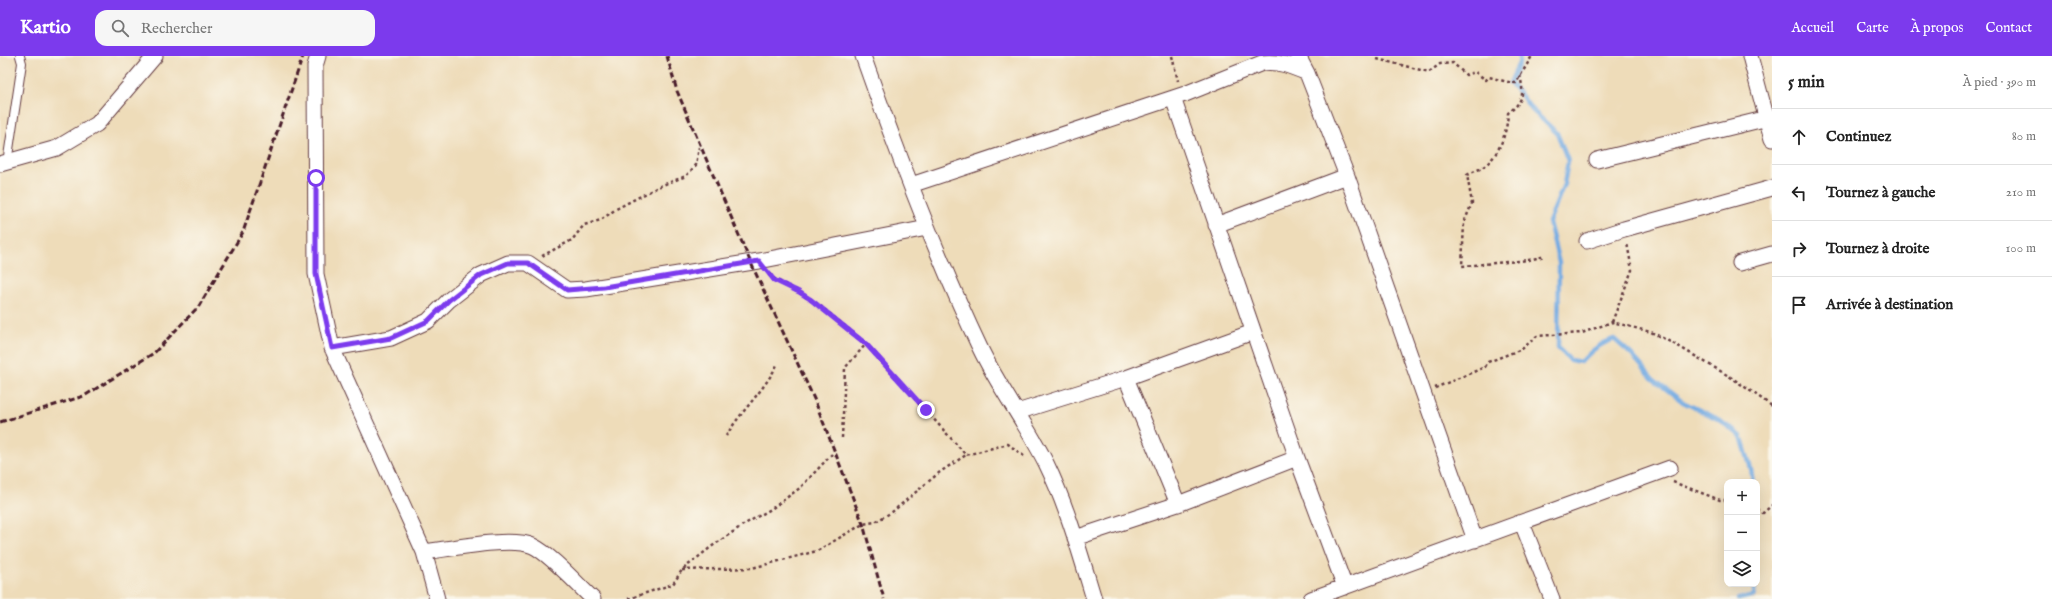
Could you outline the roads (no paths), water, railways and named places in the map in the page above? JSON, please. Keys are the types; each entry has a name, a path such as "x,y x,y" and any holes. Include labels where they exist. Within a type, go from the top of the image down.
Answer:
{"street":[{"path":"4,163 58,148 97,124 155,56"},
{"path":"318,56 315,66 316,274 332,348 424,552 437,599"},
{"path":"864,56 910,185 952,288 981,350 1001,388 1017,412 1046,462 1066,507 1094,599"},
{"path":"1298,56 1346,176 1475,540"},
{"path":"1750,56 1769,118 1772,139"},
{"path":"910,185 1173,98 1262,63 1275,62 1289,65 1306,73"},
{"path":"1173,98 1297,458 1345,588"},
{"path":"1597,160 1769,118"},
{"path":"1216,224 1346,176"},
{"path":"1587,241 1624,228 1772,188"},
{"path":"332,348 391,338 428,321 449,300 481,275 508,263 528,263 567,290 604,287 759,261 927,228"},
{"path":"1740,262 1772,254"},
{"path":"1017,412 1126,378 1253,332"},
{"path":"1126,378 1178,504"},
{"path":"1075,538 1178,504 1297,458"},
{"path":"1311,599 1345,588 1670,468"},
{"path":"1522,523 1552,599"},
{"path":"424,552 509,543 533,546 558,565 592,599"}],"lane":[{"path":"4,163 22,63 20,56"}],"waterway":[{"path":"1520,56 1519,63 1510,83 1531,109 1557,133 1568,161 1564,184 1549,222 1559,263 1558,348 1570,360 1581,362 1596,348 1614,339 1631,354 1653,379 1683,402 1716,418 1741,436 1753,479"},
{"path":"1738,599 1754,595 1755,587"}],"railway":[{"path":"0,422 84,396 154,353 199,306 243,232 303,56"},
{"path":"667,56 677,91 750,261 815,401 863,524 884,599"}]}
